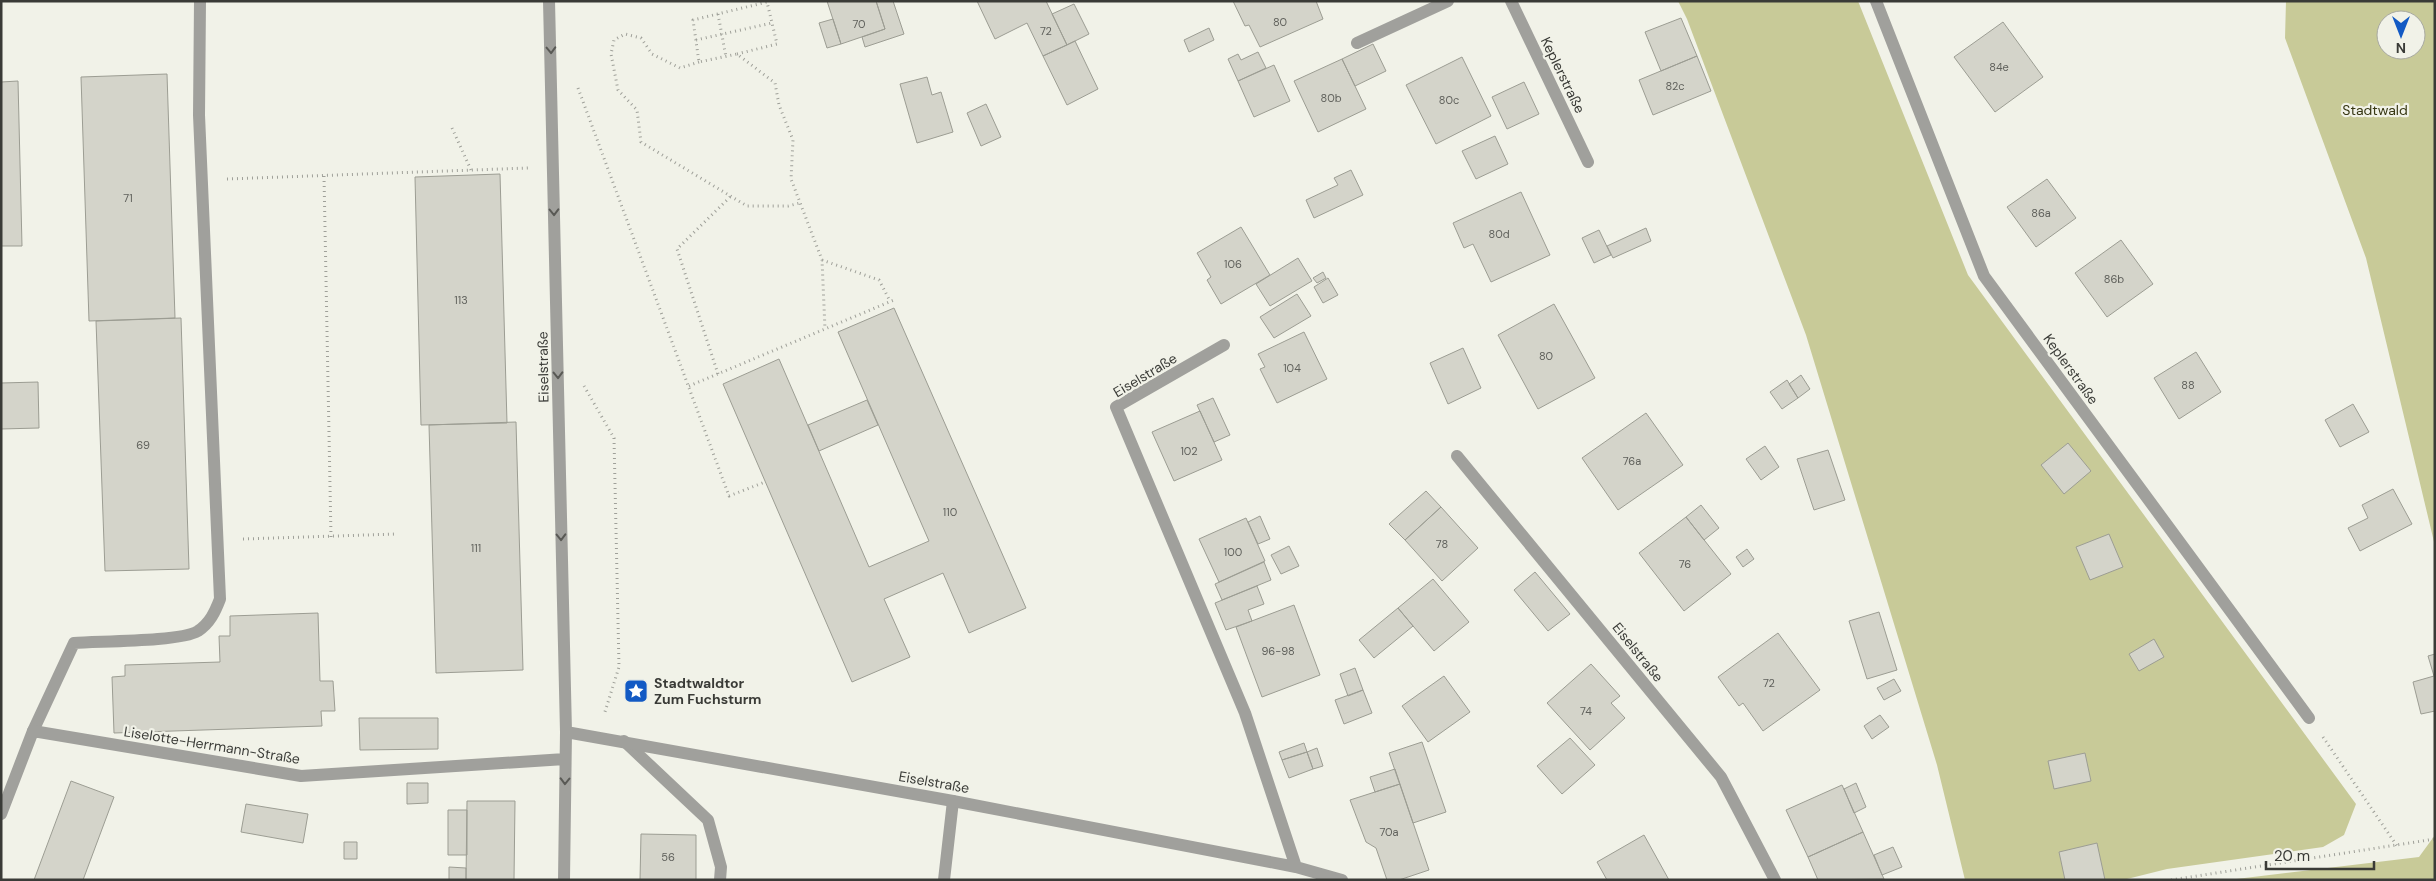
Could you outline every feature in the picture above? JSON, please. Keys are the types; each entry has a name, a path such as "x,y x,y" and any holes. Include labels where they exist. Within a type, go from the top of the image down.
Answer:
{"street":[{"path":"1,814 33,731 74,643 178,637 198,631 214,615 220,599 201,180 199,115 200,1"},
{"name":"Eiselstraße","path":"549,1 566,732 564,880"},
{"path":"1357,42 1448,1"},
{"name":"Keplerstraße","path":"1511,1 1588,162"},
{"name":"Keplerstraße","path":"1876,1 1984,276 2309,718"},
{"name":"Eiselstraße","path":"1224,345 1116,407 1245,713 1296,867"},
{"name":"Eiselstraße","path":"1457,456 1721,777 1775,880"},
{"name":"Liselotte-Herrmann-Straße","path":"33,731 301,776 565,759"},
{"name":"Eiselstraße","path":"566,732 953,801 1296,867 1342,880"},
{"path":"624,741 708,820 721,867 720,880"},
{"path":"944,880 953,801"}],"path":[{"path":"699,62 692,20 767,2 777,44 726,57 680,68 652,54 640,38 625,34 614,40 611,54 618,90 637,110 640,142 747,206 788,206 800,203"},
{"path":"718,14 726,57"},
{"path":"696,40 772,23"},
{"path":"737,54 775,83 779,106 793,140 791,179 822,260 825,329"},
{"path":"573,95 575,84 729,496 765,482"},
{"path":"452,128 471,170"},
{"path":"201,180 553,167"},
{"path":"324,176 331,537"},
{"path":"718,374 677,249 731,196"},
{"path":"689,386 892,301 879,280 822,260"},
{"path":"580,379 614,438 619,667 598,737"},
{"path":"217,539 397,534"},
{"path":"2309,718 2397,846"},
{"path":"2171,880 2435,839"}],"green space":[{"path":"1678,1 1858,1 1968,275 2356,804 2344,835 2323,847 2167,869 2123,880 1965,880 1937,765 1806,335 1687,19"},
{"name":"Stadtwald","path":"2286,1 2435,1 2435,546 2366,258 2285,38"},
{"path":"2435,835 2435,880 2228,880 2419,857"}],"building":[{"path":"827,1 876,1 885,29 841,44"},
{"path":"876,1 893,1 904,34 865,47 862,37 885,29"},
{"path":"977,1 1046,1 1067,45 1043,56 1027,23 995,39"},
{"path":"1233,1 1316,1 1323,19 1260,47 1249,25 1245,26"},
{"path":"1074,4 1089,34 1067,45 1052,14"},
{"path":"1681,18 1697,56 1661,71 1645,32"},
{"path":"833,19 841,44 827,48 819,23"},
{"path":"2003,22 2043,77 1995,112 1954,57"},
{"path":"1209,28 1214,40 1189,52 1184,40"},
{"path":"1075,41 1098,89 1067,105 1043,56"},
{"path":"1373,44 1386,71 1355,86 1342,59"},
{"path":"1258,52 1266,68 1238,81 1228,59 1238,54 1241,60"},
{"path":"1697,56 1711,91 1653,115 1639,80"},
{"path":"1462,57 1491,116 1436,144 1406,85"},
{"path":"1342,59 1366,109 1318,132 1294,81"},
{"path":"1274,65 1290,101 1254,117 1238,81"},
{"path":"167,74 175,318 89,321 81,77"},
{"path":"927,77 932,95 941,92 953,132 917,143 900,84"},
{"path":"18,81 22,246 1,246 1,82"},
{"path":"1524,82 1539,114 1507,129 1492,97"},
{"path":"986,104 1001,137 981,146 967,113"},
{"path":"1495,136 1508,164 1476,179 1462,151"},
{"path":"1351,170 1363,195 1314,218 1306,200 1338,185 1334,178"},
{"path":"500,174 507,423 421,425 415,177"},
{"path":"2047,179 2076,218 2036,247 2007,207"},
{"path":"1521,192 1550,255 1491,282 1473,244 1464,248 1453,223"},
{"path":"1241,227 1270,275 1221,304 1207,280 1211,277 1197,253"},
{"path":"1646,228 1651,241 1613,258 1607,246"},
{"path":"1599,230 1611,255 1594,263 1582,238"},
{"path":"2121,240 2153,284 2107,317 2075,273"},
{"path":"1298,258 1312,281 1270,306 1256,284"},
{"path":"1323,272 1326,278 1317,283 1313,278"},
{"path":"1328,278 1338,295 1323,303 1314,287"},
{"path":"1297,294 1311,316 1274,338 1260,317"},
{"path":"1554,304 1595,378 1538,409 1498,335"},
{"path":"894,308 1026,608 969,633 943,573 884,599 910,657 852,682 723,384 779,359 869,567 929,541 838,332"},
{"path":"181,318 189,569 105,571 96,321"},
{"path":"1304,332 1327,379 1277,403 1260,369 1265,367 1258,354"},
{"path":"1463,348 1481,388 1448,404 1430,363"},
{"path":"2196,352 2221,392 2179,419 2154,378"},
{"path":"1801,375 1810,389 1798,398 1789,384"},
{"path":"1787,380 1798,398 1782,409 1770,392"},
{"path":"38,382 39,428 1,429 1,383"},
{"path":"1213,398 1230,435 1214,442 1197,405"},
{"path":"867,400 878,425 819,451 808,425"},
{"path":"2353,404 2369,432 2340,447 2325,420"},
{"path":"1200,411 1222,460 1174,481 1152,432"},
{"path":"1646,413 1683,465 1618,510 1582,458"},
{"path":"516,422 523,670 436,673 429,425"},
{"path":"2068,443 2091,471 2064,494 2041,465"},
{"path":"1765,446 1779,467 1761,480 1746,459"},
{"path":"1828,450 1845,500 1814,510 1797,459"},
{"path":"2393,489 2412,524 2360,551 2348,528 2368,518 2362,505"},
{"path":"1426,491 1441,507 1405,540 1389,524"},
{"path":"1701,505 1719,528 1704,540 1686,517"},
{"path":"1441,507 1478,548 1442,581 1405,540"},
{"path":"1260,516 1270,539 1258,544 1248,522"},
{"path":"1686,517 1731,574 1684,611 1639,553"},
{"path":"1246,518 1265,561 1219,582 1199,539"},
{"path":"2109,534 2123,567 2090,580 2076,547"},
{"path":"1289,546 1299,566 1281,574 1271,555"},
{"path":"1747,549 1754,559 1743,567 1736,557"},
{"path":"1264,562 1271,580 1222,600 1215,584"},
{"path":"1535,572 1570,614 1548,631 1514,590"},
{"path":"1433,579 1469,622 1434,651 1398,608"},
{"path":"1257,586 1264,604 1248,610 1252,621 1226,630 1215,603"},
{"path":"1294,605 1320,675 1262,697 1236,627"},
{"path":"1398,608 1413,626 1374,658 1359,640"},
{"path":"1879,612 1897,670 1867,679 1849,621"},
{"path":"318,613 320,681 333,681 335,711 321,711 322,726 114,733 112,677 125,676 125,665 220,662 219,636 230,636 230,616"},
{"path":"1778,633 1820,690 1763,731 1743,703 1739,706 1718,677"},
{"path":"2154,639 2164,657 2139,671 2129,654"},
{"path":"2435,654 2435,711 2421,714 2413,682 2434,676 2428,656"},
{"path":"1591,664 1620,696 1611,703 1625,718 1590,750 1547,703"},
{"path":"1355,668 1363,690 1348,696 1340,674"},
{"path":"1444,676 1470,712 1428,742 1402,706"},
{"path":"1894,679 1901,691 1884,700 1877,688"},
{"path":"1363,690 1372,713 1344,724 1335,700"},
{"path":"1880,715 1889,727 1872,739 1864,726"},
{"path":"359,718 438,718 438,749 360,750"},
{"path":"1570,738 1595,765 1562,794 1537,766"},
{"path":"1422,742 1446,812 1413,823 1389,753"},
{"path":"1304,743 1307,752 1282,760 1279,752"},
{"path":"1317,748 1323,766 1313,769 1307,752"},
{"path":"1307,752 1313,769 1289,778 1282,760"},
{"path":"2085,753 2091,781 2054,789 2048,761"},
{"path":"1395,769 1400,784 1375,792 1370,777"},
{"path":"71,781 114,797 83,880 34,880"},
{"path":"407,783 428,783 428,803 407,804"},
{"path":"1856,783 1866,807 1854,813 1844,789"},
{"path":"1400,784 1429,870 1399,880 1387,880 1376,848 1366,842 1350,800"},
{"path":"1842,785 1863,832 1808,857 1786,810"},
{"path":"467,801 515,801 514,880 466,880"},
{"path":"246,804 308,814 303,843 241,832"},
{"path":"448,810 467,810 467,855 448,855"},
{"path":"1863,832 1884,879 1818,880 1808,857"},
{"path":"641,834 696,835 696,880 640,880"},
{"path":"1644,835 1669,880 1607,880 1597,862"},
{"path":"344,842 357,842 357,859 344,859"},
{"path":"2097,843 2105,880 2065,880 2059,852"},
{"path":"1893,847 1902,867 1882,875 1874,855"},
{"path":"449,867 466,868 466,880 449,880"}],"place":[{"name":"Stadtwaldtor Zum Fuchsturm","path":"636,691"}]}
